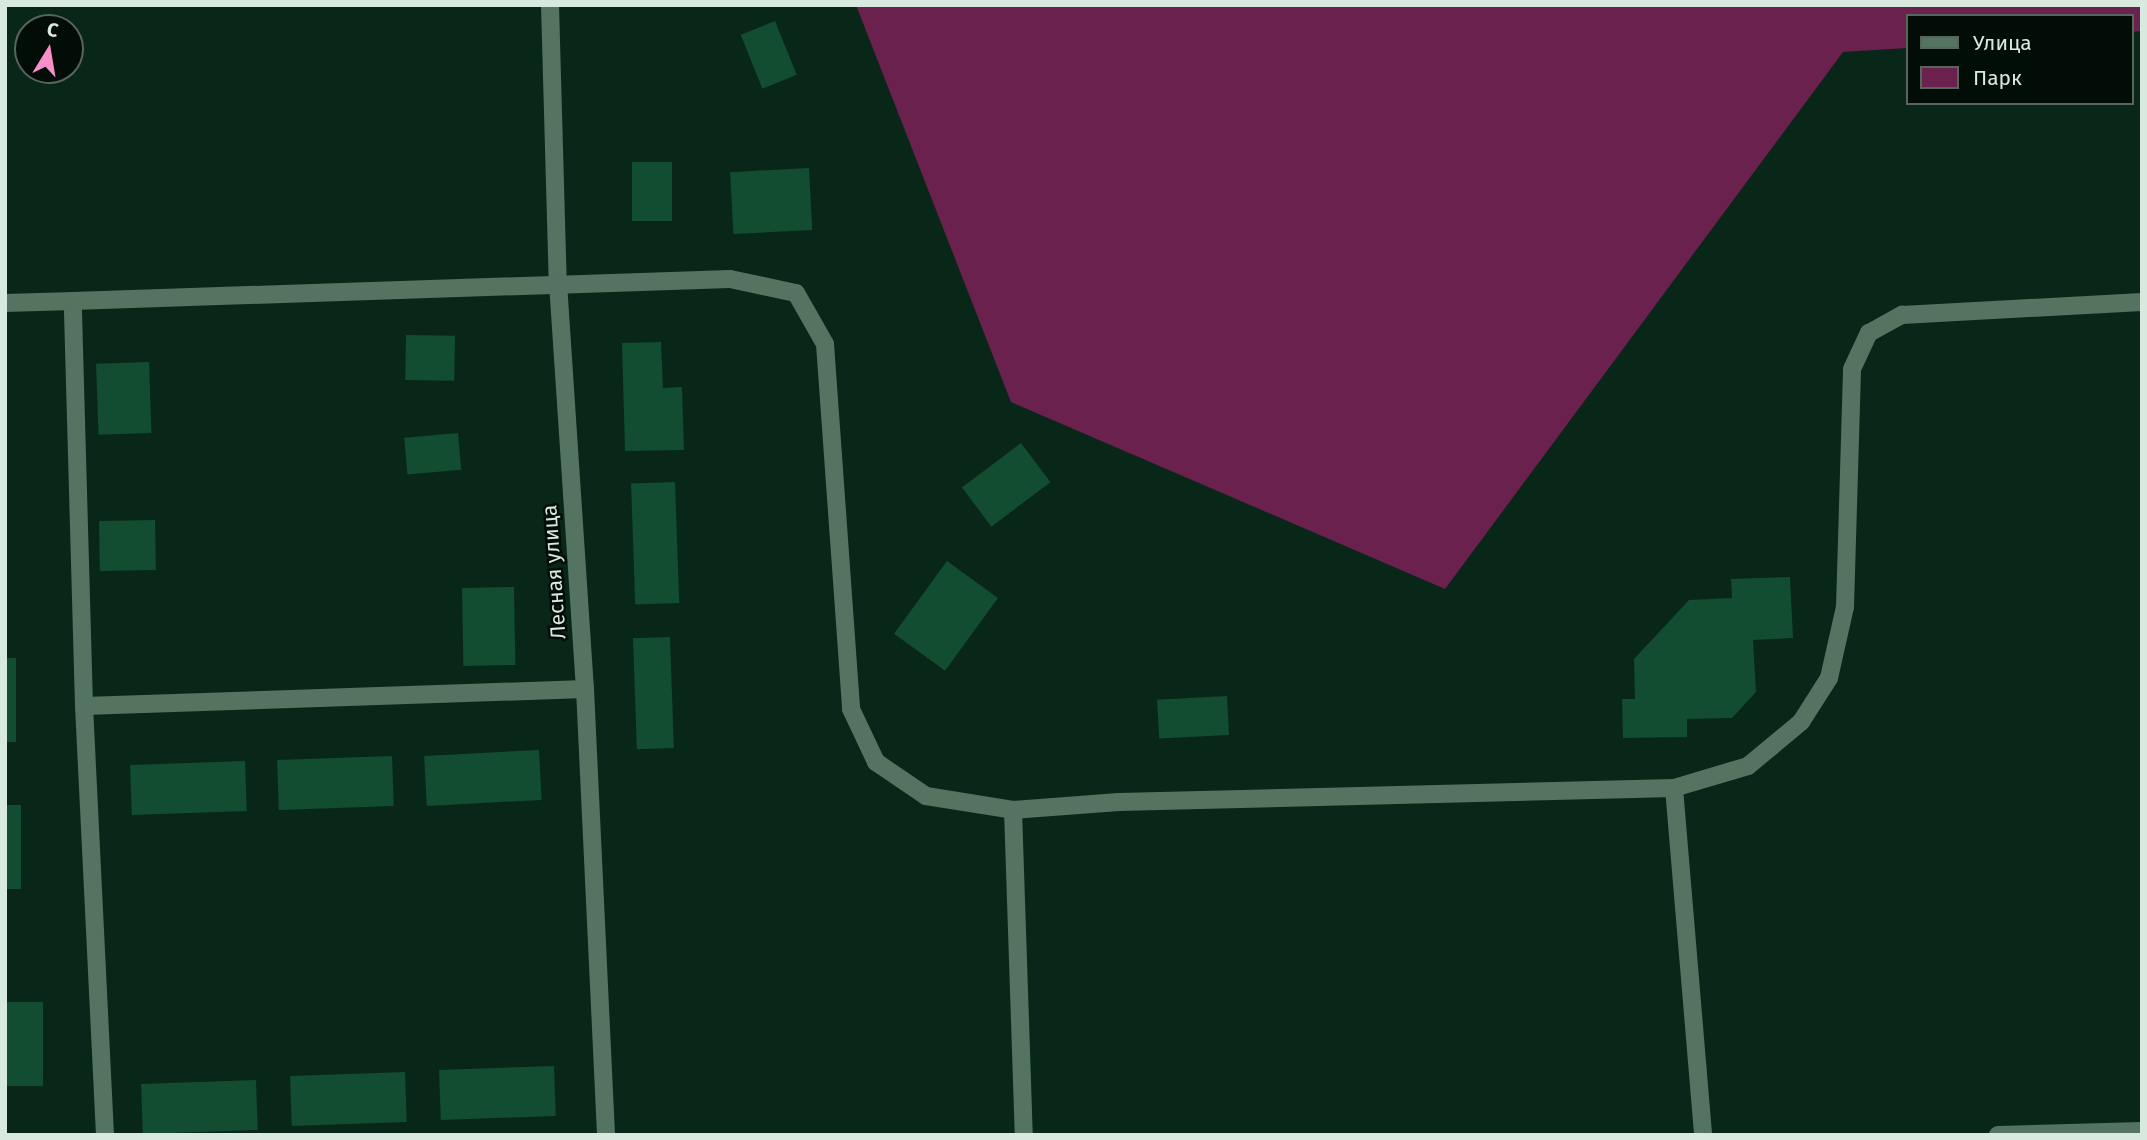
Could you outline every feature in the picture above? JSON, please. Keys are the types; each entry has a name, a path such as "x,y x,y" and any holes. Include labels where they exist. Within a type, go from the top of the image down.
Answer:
{"street":[{"name":"Лесная улица","path":"550,5 558,283 585,689 606,1135"},
{"path":"5,303 730,279 796,293 825,344 851,709 876,762 926,796 1013,810 1119,802 1674,788 1748,766 1801,722 1829,678 1845,607 1852,369 1869,333 1902,315 2142,302"},
{"path":"73,301 85,706 105,1135"},
{"path":"85,706 585,689"},
{"path":"1674,788 1703,1135"},
{"path":"1013,810 1024,1135"},
{"path":"1998,1135 2142,1131"}],"green space":[{"path":"856,5 2142,5 2142,31 2133,32 2133,14 1906,14 1906,48 1843,52 1445,589 1011,402"}],"building":[{"path":"775,21 797,75 762,89 741,35"},
{"path":"632,162 672,162 672,221 632,221"},
{"path":"809,168 812,230 733,234 730,172"},
{"path":"406,335 455,336 454,381 405,380"},
{"path":"661,342 663,388 682,387 684,450 625,451 622,343"},
{"path":"149,362 151,433 99,435 96,364"},
{"path":"458,433 461,470 407,475 404,438"},
{"path":"1021,443 1050,482 991,527 962,488"},
{"path":"675,482 679,603 635,604 631,484"},
{"path":"155,520 156,570 100,571 99,521"},
{"path":"947,561 998,598 945,671 894,634"},
{"path":"1790,577 1793,638 1753,640 1756,692 1732,718 1687,719 1687,737 1623,738 1622,699 1635,699 1634,659 1689,600 1732,598 1731,579"},
{"path":"514,587 515,665 463,666 462,588"},
{"path":"670,637 674,748 637,749 633,638"},
{"path":"5,658 16,658 16,742 5,742"},
{"path":"1227,696 1229,735 1159,739 1157,700"},
{"path":"539,750 542,800 427,806 424,756"},
{"path":"392,756 394,806 279,810 277,760"},
{"path":"245,761 247,811 132,815 130,765"},
{"path":"5,805 21,805 21,889 5,889"},
{"path":"5,1002 43,1002 43,1086 5,1086"},
{"path":"554,1066 556,1116 441,1120 439,1070"},
{"path":"405,1072 407,1122 292,1126 290,1076"},
{"path":"256,1080 258,1130 143,1134 141,1084"}]}
